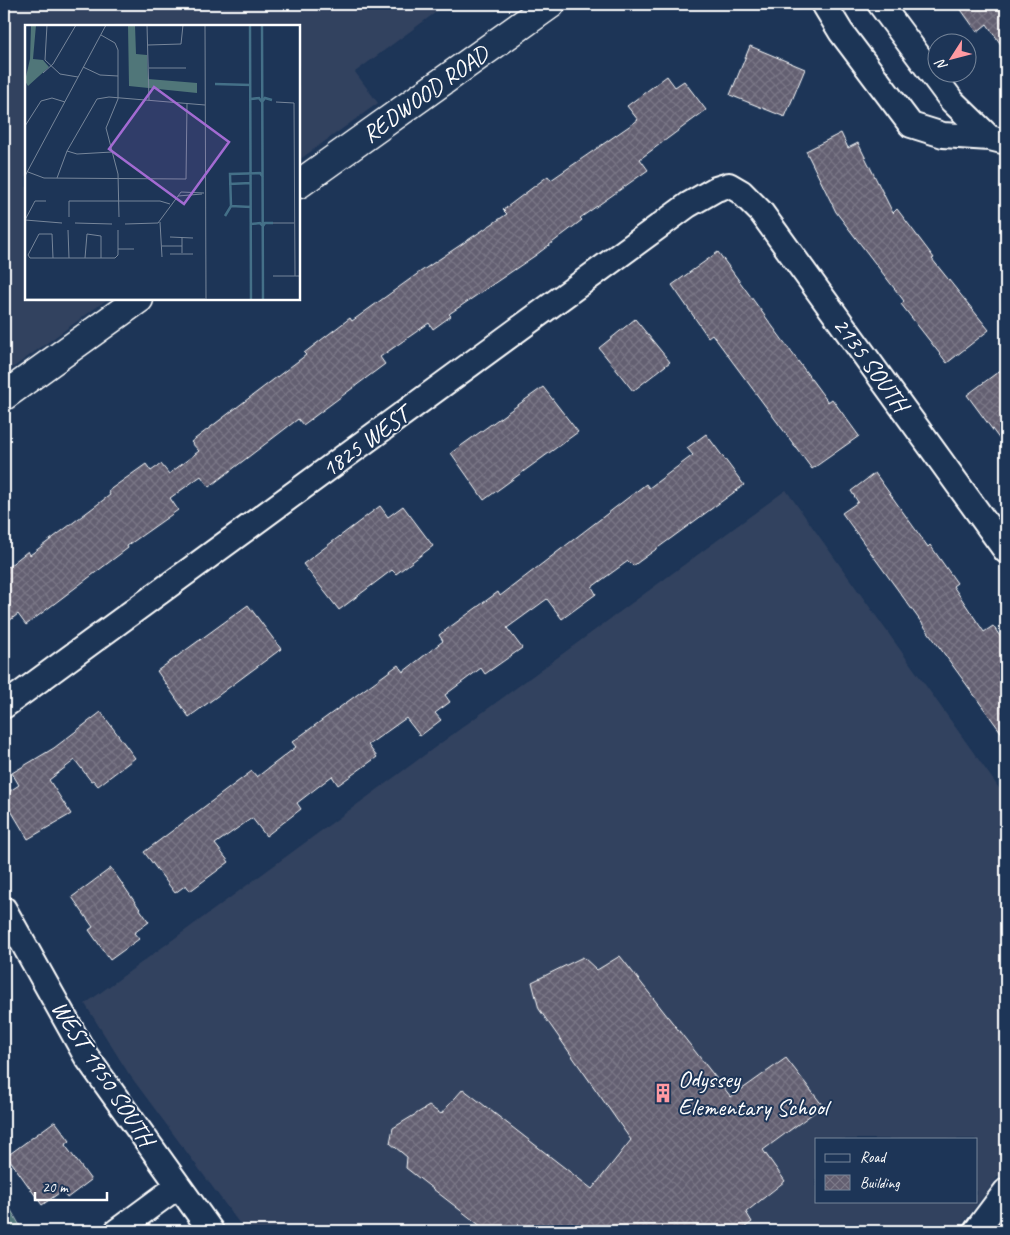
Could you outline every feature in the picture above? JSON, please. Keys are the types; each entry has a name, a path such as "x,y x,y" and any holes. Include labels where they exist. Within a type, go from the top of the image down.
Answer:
{"main road":[{"name":"REDWOOD ROAD","path":"300,183 551,4"},
{"path":"4,396 138,300"}],"street":[{"path":"824,4 841,32 911,125 943,135 998,140"},
{"path":"880,4 952,101 998,140"},
{"name":"2135 SOUTH","path":"729,185 746,196 761,212 1006,551"},
{"name":"1825 WEST","path":"4,706 680,211 702,196 729,185"},
{"name":"WEST 1950 SOUTH","path":"4,909 86,1056 211,1231"},
{"path":"116,1231 178,1186"},
{"path":"976,1231 1006,1191"}],"shaded area":[{"path":"4,4 447,4 355,72 378,103 300,159 300,25 25,25 25,300 107,300 4,374"},
{"path":"786,490 1006,798 1006,1166 957,1231 245,1231 129,1074 85,1004"}],"green space":[{"path":"4,1198 23,1231 4,1231"}],"building":[{"path":"957,4 1006,4 1006,52 987,24 977,32"},
{"path":"750,46 805,69 785,117 730,95"},
{"path":"667,76 675,87 684,81 706,110 640,159 648,170 580,218 582,220 536,255 449,314 451,316 433,329 429,323 380,357 385,364 303,425 298,419 209,487 201,476 170,498 178,510 127,546 128,548 26,625 18,614 4,625 4,570 28,551 30,555 110,495 108,491 146,464 151,471 161,464 169,474 199,451 191,442 306,355 304,353 350,318 352,321 420,272 507,214 503,210 548,176 551,180 638,120 627,106"},
{"path":"841,133 848,148 858,143 893,213 897,209 934,258 932,259 989,330 947,363 901,304 904,301 836,212 806,151"},
{"path":"718,252 828,402 832,399 859,436 812,469 712,334 708,337 672,285"},
{"path":"635,319 670,362 633,391 599,348"},
{"path":"1006,366 1006,448 967,395"},
{"path":"543,387 578,432 484,500 451,453"},
{"path":"706,434 744,485 633,566 628,561 592,587 596,594 562,619 547,599 507,628 522,648 485,674 481,668 445,695 450,702 435,713 441,720 420,736 406,718 368,745 377,757 338,785 332,776 297,803 301,809 266,836 252,818 215,844 229,862 190,891 186,885 175,893 144,852 252,771 257,777 296,747 292,742 398,665 403,672 443,641 439,635 498,592 500,596 646,484 649,488 693,455 687,448"},
{"path":"875,473 928,547 930,545 957,583 953,586 984,632 993,626 1006,645 1006,739 842,513 858,502 851,491"},
{"path":"380,506 388,517 403,506 433,546 396,574 392,570 339,610 303,564"},
{"path":"248,605 281,649 189,717 157,671"},
{"path":"101,712 135,758 98,786 93,780 91,781 75,760 49,780 71,814 28,839 4,799 4,795 19,785 12,773 54,748"},
{"path":"111,868 149,922 134,933 139,939 110,960 89,930 93,927 72,897"},
{"name":"Odyssey Elementary School","path":"620,956 731,1097 786,1058 823,1106 763,1150 785,1181 746,1212 752,1222 740,1231 487,1231 406,1168 407,1157 390,1143 393,1128 429,1106 441,1114 463,1089 592,1189 631,1140 539,1009 532,982 583,957 597,970"},
{"path":"55,1121 70,1141 65,1145 91,1180 67,1198 62,1191 42,1205 7,1156"}],"place":[{"name":"Odyssey Elementary School","path":"663,1093"}]}
